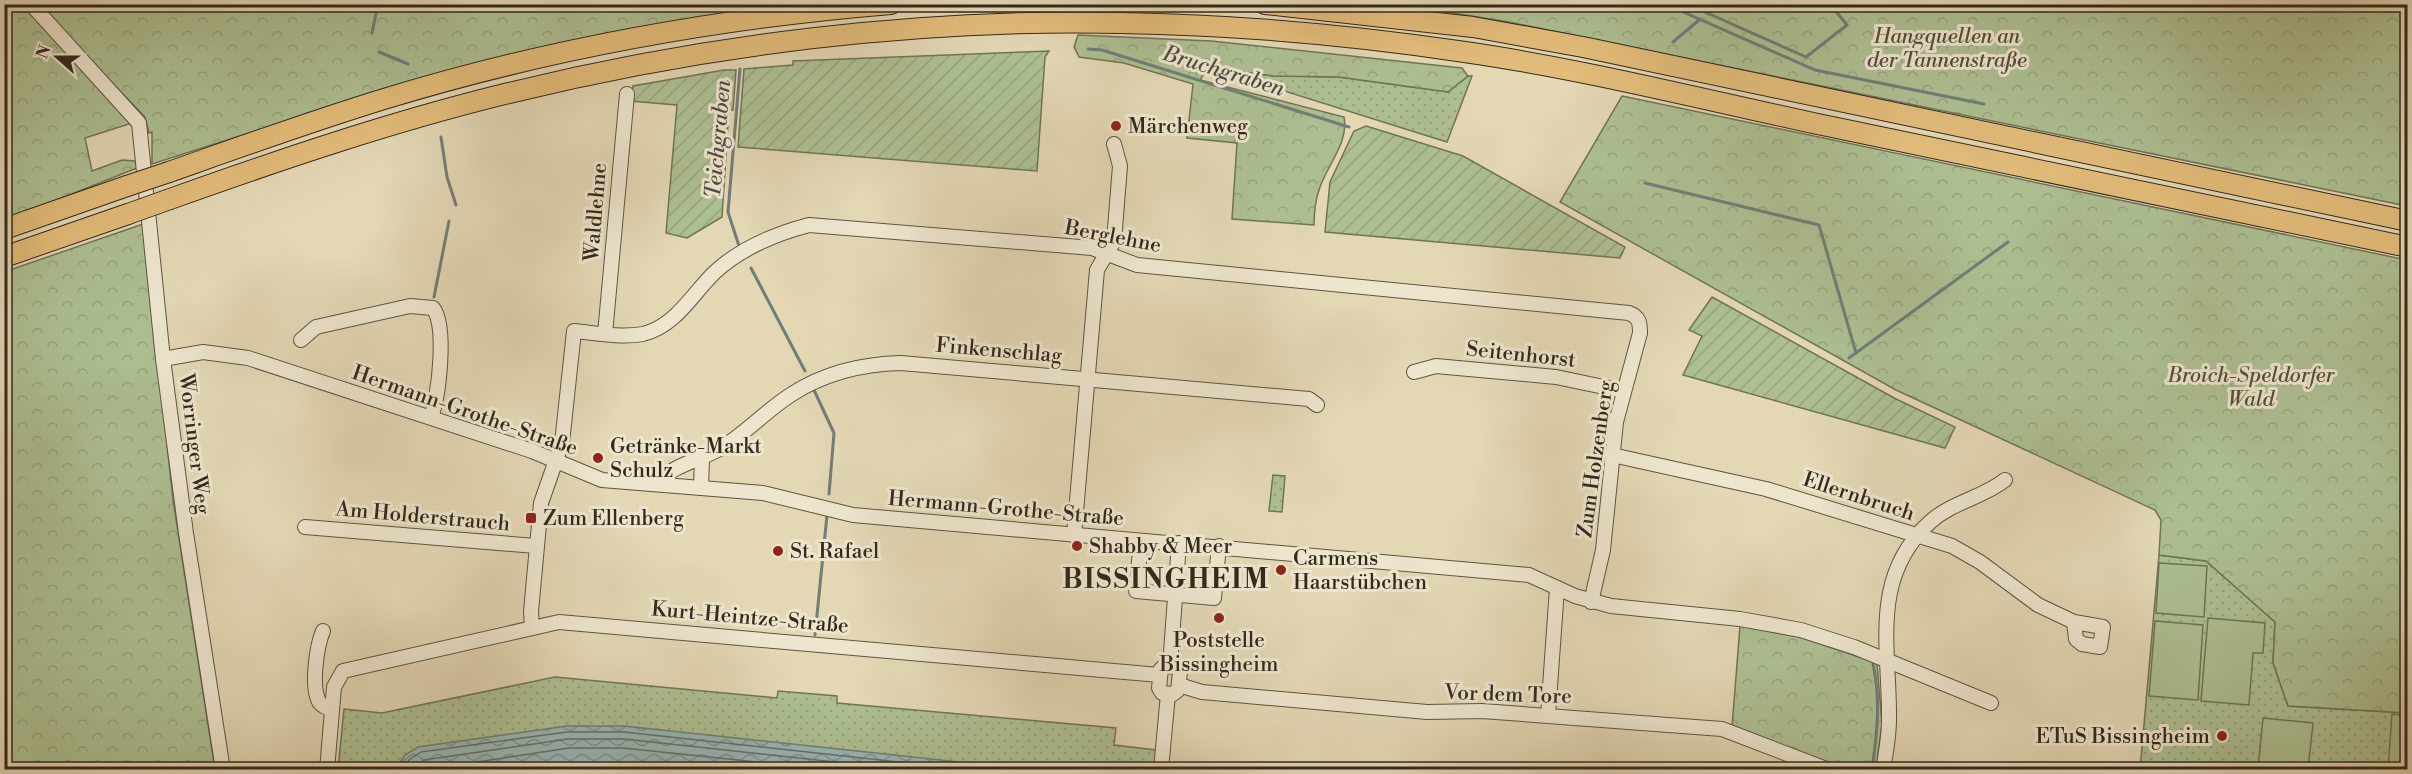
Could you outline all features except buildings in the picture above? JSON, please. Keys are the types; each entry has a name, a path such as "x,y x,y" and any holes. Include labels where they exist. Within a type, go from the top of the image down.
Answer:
{"highway":[{"path":"4,229 385,99 505,66 619,41 817,10 891,4"},
{"path":"1265,4 1473,27 1583,47 2408,220"},
{"path":"4,257 280,160 392,124 508,93 619,69 829,37 988,26 1118,23 1247,28 1468,52 2408,247"}],"street":[{"name":"Worringer Weg","path":"31,4 139,123 163,359 186,533 223,770"},
{"name":"Waldlehne","path":"605,334 627,94"},
{"path":"1074,535 1097,270 1114,241 1120,166 1114,144"},
{"name":"Berglehne","path":"555,461 562,443 567,412 574,331 641,334 656,329 676,316 716,272 743,251 782,232 809,225 1092,248 1137,265 1629,313 1636,316 1640,322"},
{"path":"301,340 316,327 411,306 433,308 441,324 436,404 431,417"},
{"name":"Zum Holzenberg","path":"1591,602 1603,550 1612,455 1623,391 1640,322"},
{"name":"Hermann-Grothe-Straße","path":"163,359 203,352 232,354 532,451 602,480 763,493 853,515 1529,575 1591,602 1740,619 1801,630 1854,646 1991,703"},
{"name":"Finkenschlag","path":"656,483 664,474 723,447 791,394 811,383 867,364 901,363 1087,378 1309,399 1317,405"},
{"name":"Seitenhorst","path":"1413,372 1436,366 1556,377 1623,391"},
{"name":"Ellernbruch","path":"1612,455 1766,489 1838,509 1917,537 1952,546 1980,562 2038,605 2074,622"},
{"path":"701,488 702,458"},
{"path":"532,628 531,611 536,546 544,489 555,461"},
{"path":"1883,770 1889,723 1884,624 1890,589 1901,561 1917,537 1947,508 1983,493 2005,480"},
{"name":"Am Holderstrauch","path":"305,527 536,546"},
{"path":"1141,541 1136,591 1214,598 1219,546"},
{"path":"1173,690 1159,688 1165,670 1179,543"},
{"path":"1548,715 1557,588"},
{"name":"Kurt-Heintze-Straße","path":"332,709 334,687 343,671 559,622 1165,670"},
{"path":"323,631 316,646 316,689 318,700 324,707 332,709 327,770"},
{"path":"1161,770 1173,690 1180,672 1177,667 1165,670"},
{"name":"Vor dem Tore","path":"1173,690 1427,712 1482,711 1722,729 1829,770"}],"green space":[{"path":"4,5 24,5 141,126 132,123 85,138 92,171 122,160 135,161 137,168 4,221"},
{"path":"38,5 803,5 384,90 152,164 152,132 149,133 145,117"},
{"name":"Hangquellen an der Tannenstraße","path":"1401,5 2407,5 2407,206 1509,22"},
{"path":"1078,35 1211,41 1462,68 1468,76 1448,92 1339,77 1274,76 1208,67 1200,80 1344,117 1345,126 1341,144 1317,197 1314,225 1232,219 1237,143 1187,138 1193,84 1124,63 1079,57 1074,47"},
{"path":"1049,51 1045,57 1037,171 738,147 744,69 793,65 793,61"},
{"path":"1208,67 1274,76 1339,77 1448,92 1468,76 1472,76 1447,142"},
{"path":"724,70 736,70 733,110 729,110 722,217 687,238 666,233 677,105 630,101 633,86"},
{"name":"Broich-Speldorfer Wald","path":"1622,96 2407,260 2407,713 2288,706 2273,663 2275,622 2206,561 2159,555 2161,520 2155,510 1896,390 1560,202"},
{"path":"1366,126 1463,156 1625,247 1620,258 1325,232 1330,182 1354,131"},
{"path":"143,224 173,500 215,769 5,769 4,272"},
{"path":"1712,297 1896,399 1955,427 1945,448 1683,375 1702,336 1689,330"},
{"path":"1273,475 1285,476 1282,512 1269,511"},
{"name":"ETuS Bissingheim","path":"2159,555 2206,561 2275,622 2273,663 2288,706 2407,713 2407,769 2140,770"},
{"path":"2159,563 2207,566 2204,617 2156,613"},
{"path":"2208,618 2265,623 2263,653 2253,653 2249,705 2201,701"},
{"path":"2155,621 2203,625 2198,700 2149,696"},
{"path":"1740,626 1799,637 1877,663 1882,724 1876,769 1838,765 1820,760 1732,727"},
{"path":"555,677 777,698 778,691 837,696 837,703 1116,728 1114,745 1156,750 1155,770 338,770 344,709 382,713"},
{"path":"2392,714 2407,716 2407,769 2388,769"},
{"path":"2263,718 2313,723 2308,769 2258,769"}],"water":[{"path":"567,726 624,726 987,765 1063,769 395,769 405,755 418,747"}],"waterway":[{"path":"372,33 378,4"},
{"path":"1665,4 1815,70 1984,104"},
{"path":"1687,4 1806,57 1847,25 1830,4"},
{"path":"1708,14 1721,4"},
{"path":"1673,42 1699,20"},
{"name":"Bruchgraben","path":"1088,49 1102,50 1349,127"},
{"path":"379,52 408,64"},
{"name":"Teichgraben","path":"739,246 728,212 740,69"},
{"path":"441,137 447,177 456,205"},
{"path":"1645,183 1819,225 1856,353"},
{"path":"434,297 449,221"},
{"path":"1849,358 2008,242"},
{"name":"Teichgraben","path":"751,268 805,371"},
{"name":"Teichgraben","path":"813,388 834,433 829,494"},
{"name":"Teichgraben","path":"815,635 827,515"},
{"path":"1872,770 1878,704 1873,664"}],"place":[{"name":"Märchenweg","path":"1116,126"},
{"name":"Getränke-Markt Schulz","path":"598,458"},
{"name":"Zum Ellenberg","path":"531,518"},
{"name":"Shabby & Meer","path":"1077,546"},
{"name":"St. Rafael","path":"778,551"},
{"name":"Carmens Haarstübchen","path":"1281,570"},
{"name":"Poststelle Bissingheim","path":"1219,618"},
{"name":"ETuS Bissingheim","path":"2222,736"}],"district":[{"name":"BISSINGHEIM","path":"1166,579"}]}
